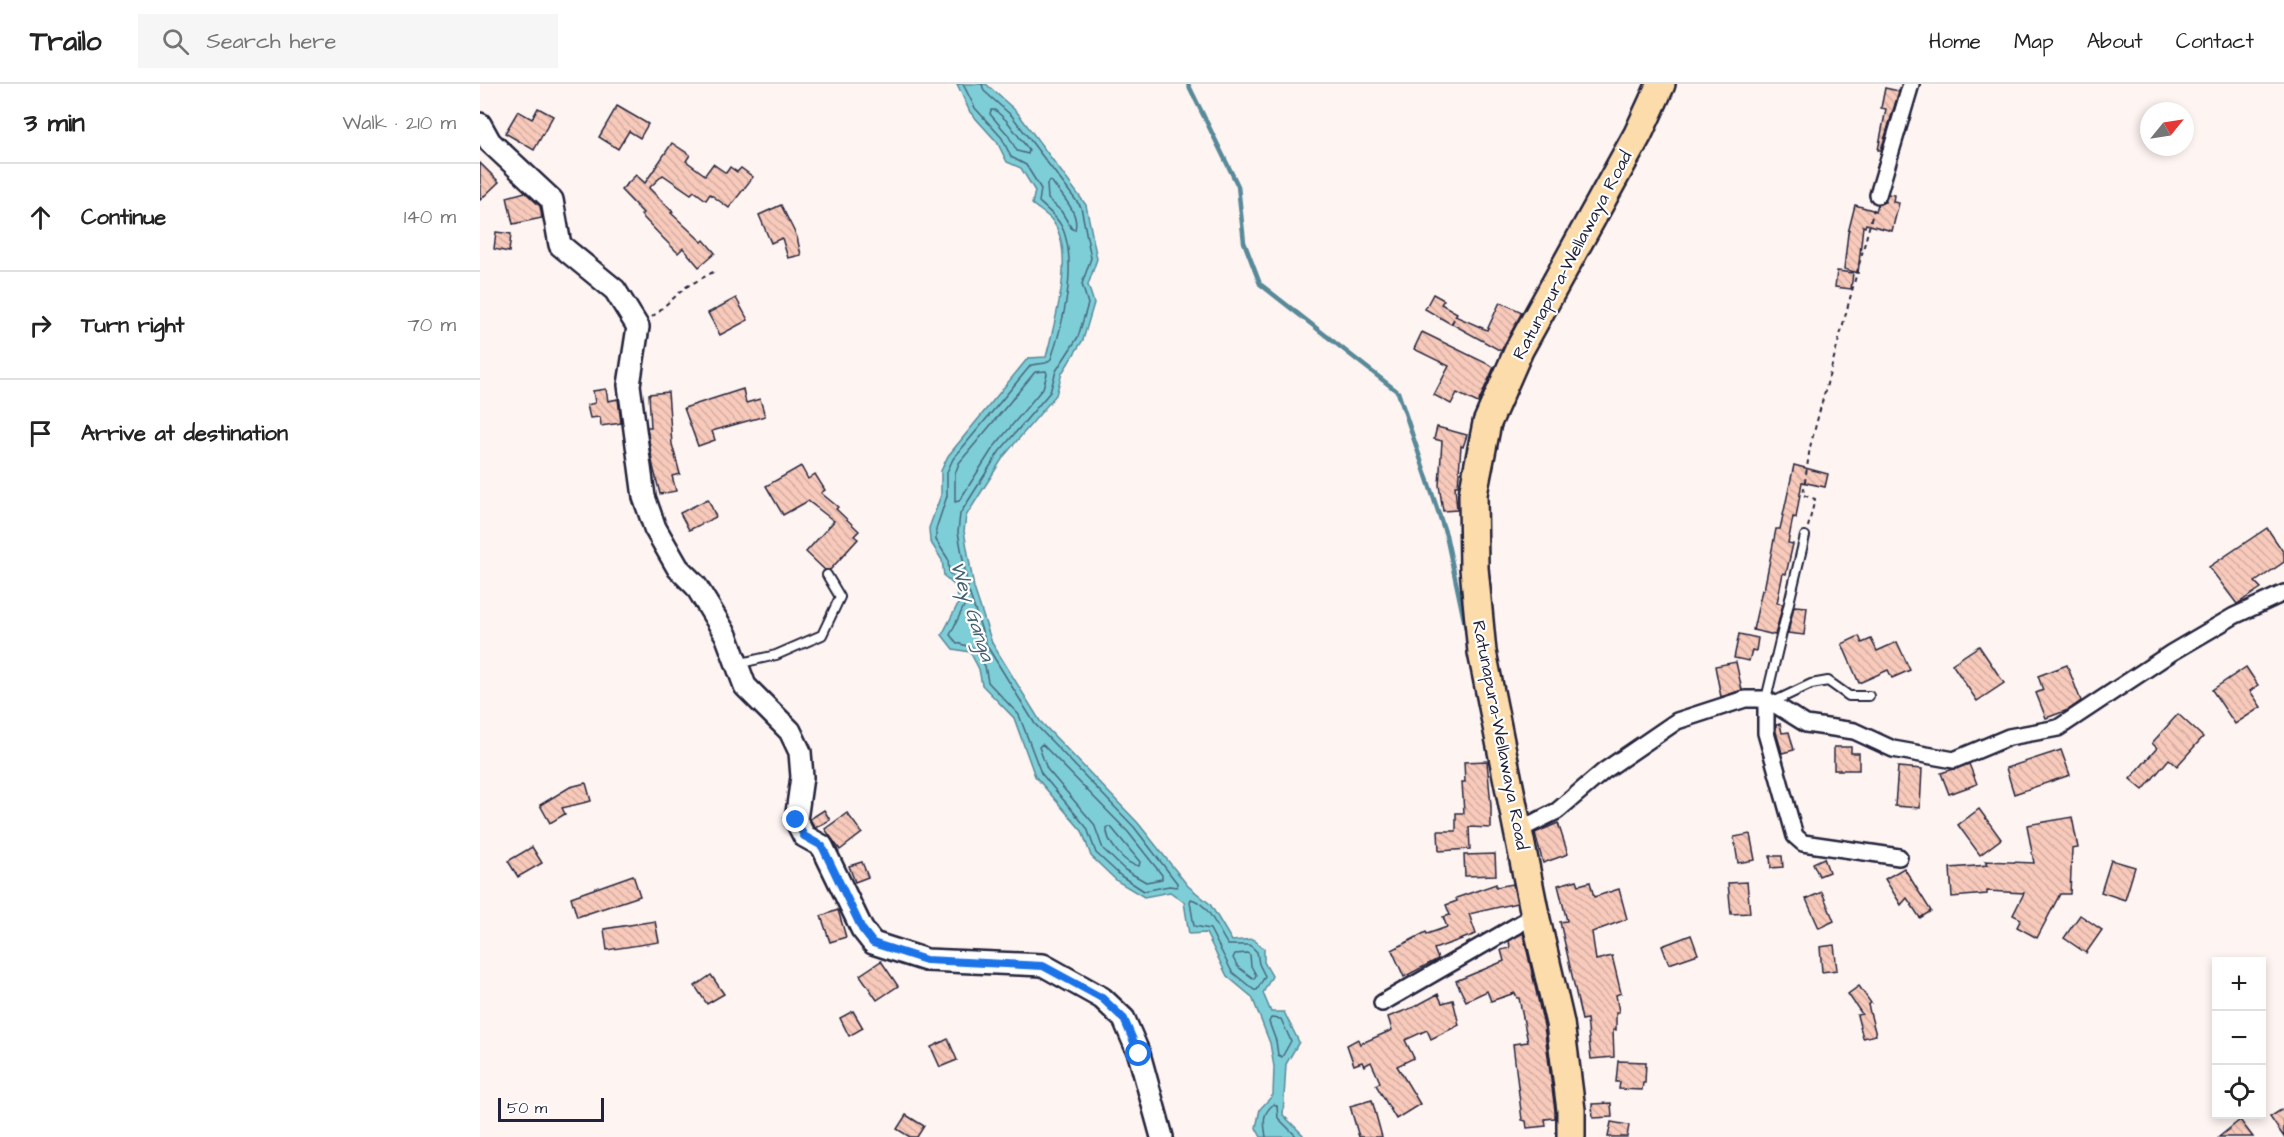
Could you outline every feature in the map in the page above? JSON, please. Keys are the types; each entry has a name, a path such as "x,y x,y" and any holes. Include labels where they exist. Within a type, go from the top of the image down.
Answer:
{"highway":[{"name":"Ratunapura-Wellawaya Road","path":"1571,1137 1571,1110 1560,1023 1535,915 1482,652 1474,568 1473,494 1487,423 1519,351 1638,134 1661,84"}],"street":[{"path":"1878,195 1911,84"},
{"path":"480,124 490,142 552,200 560,245 615,290 638,327 629,385 645,497 655,528 678,568 696,586 726,635 745,686 789,732 800,752 802,777 796,820 804,836 822,846 862,929 873,943 926,960 1043,966 1102,998 1124,1019 1139,1054 1162,1137"},
{"path":"1519,830 1557,811 1604,771 1677,721 1746,699 1769,701 1806,724 1854,731 1893,749 1954,760 2009,737 2058,728 2171,653 2234,616 2284,593"},
{"path":"1769,701 1766,733 1795,836 1803,843 1899,857"},
{"path":"1382,1003 1535,915"}],"lane":[{"path":"1769,701 1795,571 1805,536"},
{"path":"736,665 776,655 822,635 840,597 826,575"},
{"path":"1769,701 1811,684 1828,681 1849,696 1869,696"}],"path":[{"path":"1805,536 1815,498 1803,495 1810,447 1878,195"},
{"path":"638,327 686,287 715,271"}],"water":[{"name":"Wey Ganga","path":"957,84 986,84 1017,112 1086,205 1097,259 1088,285 1094,303 1083,340 1062,373 1056,395 1004,456 966,516 964,531 974,588 992,643 1040,721 1138,823 1188,886 1210,904 1232,941 1253,939 1264,949 1264,962 1272,976 1263,993 1271,1012 1284,1012 1299,1042 1286,1064 1283,1115 1303,1135 1302,1137 1261,1137 1256,1128 1260,1109 1273,1095 1274,1067 1270,1043 1252,997 1227,976 1206,933 1189,934 1184,902 1170,892 1144,897 1117,881 1091,856 1082,831 1035,776 1014,718 982,685 979,669 970,652 953,649 942,635 959,602 955,586 944,576 942,560 930,541 929,528 941,495 941,471 948,456 1028,358 1046,357 1062,286 1063,267 1059,232 1051,219 1032,204 1035,191 1021,168 1007,162 997,142 970,112"}],"building":[{"path":"1885,88 1899,91 1881,150 1878,150 1886,109 1881,108"},
{"path":"617,106 648,124 640,138 629,131 618,149 599,137"},
{"path":"538,108 553,116 534,150 505,133 518,111 532,119"},
{"path":"672,143 690,155 686,161 705,175 713,164 726,173 730,167 737,172 741,168 753,177 729,208 710,194 706,200 694,191 691,194 663,175 649,188 673,212 671,213 702,242 704,240 715,253 699,267 683,248 678,253 641,215 643,213 621,190 636,175 645,183"},
{"path":"480,163 499,182 480,200"},
{"path":"525,192 540,206 542,218 513,224 507,197"},
{"path":"1888,194 1894,195 1893,202 1899,203 1892,231 1866,224 1865,227 1863,226 1858,273 1844,269 1848,233 1855,205 1876,211 1878,204 1885,202"},
{"path":"781,205 797,237 801,255 788,258 782,238 771,243 759,215"},
{"path":"496,232 511,234 509,252 494,249"},
{"path":"1837,271 1853,273 1851,289 1835,287"},
{"path":"1433,294 1444,300 1441,304 1457,313 1455,316 1487,330 1500,302 1522,312 1501,351 1452,324 1454,319 1451,324 1425,309"},
{"path":"736,298 748,320 720,335 708,313"},
{"path":"1422,332 1494,367 1478,403 1457,393 1451,404 1434,395 1449,366 1414,349"},
{"path":"606,389 608,401 618,399 621,423 601,426 600,417 590,418 587,405 595,403 593,391"},
{"path":"743,389 746,403 760,399 765,416 712,431 715,440 698,446 684,408"},
{"path":"668,392 672,444 680,474 672,476 676,491 660,494 647,427 651,427 649,394"},
{"path":"1437,427 1467,435 1463,447 1461,446 1458,486 1455,486 1457,510 1443,511 1439,485 1442,441 1434,439"},
{"path":"1794,465 1828,474 1825,487 1802,482 1796,518 1793,517 1788,543 1793,544 1786,574 1783,573 1777,603 1783,604 1775,635 1753,630 1762,590 1764,590 1776,529 1780,529"},
{"path":"801,466 808,479 815,474 825,490 821,493 838,507 836,509 859,531 854,536 858,539 830,570 825,570 806,552 834,521 808,501 783,515 766,486"},
{"path":"708,499 716,517 689,530 680,513"},
{"path":"2267,528 2284,553 2284,562 2255,582 2261,588 2237,604 2209,567"},
{"path":"1794,606 1807,607 1804,635 1788,633"},
{"path":"1739,634 1758,638 1756,651 1752,650 1749,661 1734,658"},
{"path":"1859,636 1862,643 1871,639 1877,651 1897,642 1910,670 1892,678 1888,670 1859,683 1842,644"},
{"path":"1979,646 2004,683 1977,701 1952,664"},
{"path":"1736,662 1742,690 1721,697 1715,666"},
{"path":"2067,665 2081,701 2068,710 2046,718 2036,693 2043,690 2038,676"},
{"path":"2246,667 2258,685 2250,691 2261,707 2235,724 2212,690"},
{"path":"2178,714 2203,737 2177,766 2169,759 2143,790 2130,779 2157,748 2152,743"},
{"path":"1780,724 1782,733 1789,732 1794,750 1782,753 1776,732 1776,725"},
{"path":"1834,747 1851,747 1851,753 1859,753 1859,770 1834,770"},
{"path":"2061,750 2070,775 2014,794 2006,768"},
{"path":"1487,761 1491,828 1469,827 1470,849 1439,851 1438,831 1456,831 1456,813 1464,813 1462,782 1465,782 1464,762"},
{"path":"1969,764 1977,784 1949,794 1941,773"},
{"path":"1898,767 1922,769 1920,808 1895,806"},
{"path":"586,783 591,801 562,808 565,814 550,823 540,805 570,787"},
{"path":"1979,809 2001,839 1980,855 1958,825"},
{"path":"824,810 830,820 815,828 810,819"},
{"path":"847,813 862,833 840,850 825,829"},
{"path":"2072,817 2078,848 2072,849 2070,894 2060,894 2037,938 2017,927 2021,919 2013,915 2024,893 1987,891 1987,894 1952,897 1950,868 1988,865 1985,861 2034,863 2027,825"},
{"path":"1558,823 1568,854 1543,863 1535,833"},
{"path":"1750,834 1755,860 1738,863 1734,837"},
{"path":"532,847 542,863 518,877 508,861"},
{"path":"1495,854 1496,875 1465,876 1464,855"},
{"path":"1770,856 1782,856 1783,867 1771,868"},
{"path":"1824,858 1829,872 1819,876 1813,863"},
{"path":"2111,860 2135,867 2125,900 2101,892"},
{"path":"862,862 868,877 855,882 849,866"},
{"path":"1904,868 1931,911 1920,918 1907,898 1901,905 1885,879"},
{"path":"633,875 640,896 577,917 571,897"},
{"path":"1577,880 1579,885 1590,882 1594,897 1619,889 1627,919 1592,932 1596,960 1612,956 1621,993 1616,995 1619,1012 1616,1012 1616,1030 1613,1030 1614,1057 1591,1059 1587,1019 1582,1020 1560,922 1567,921 1558,885"},
{"path":"1747,882 1750,913 1731,914 1728,883"},
{"path":"1496,884 1496,887 1513,884 1517,903 1469,914 1476,934 1434,949 1438,959 1404,977 1392,950 1426,932 1427,934 1447,927 1443,917 1450,915 1446,905 1457,901 1456,898"},
{"path":"1822,892 1834,921 1819,928 1806,899"},
{"path":"838,910 846,937 830,942 821,916"},
{"path":"2080,915 2102,930 2086,953 2064,938"},
{"path":"655,921 659,942 607,950 604,929"},
{"path":"1523,933 1544,1026 1555,1111 1555,1118 1545,1119 1546,1126 1527,1128 1526,1121 1522,1120 1513,1044 1528,1042 1519,998 1515,993 1491,1001 1487,991 1466,1001 1456,981 1504,961 1501,950 1510,948 1509,941"},
{"path":"1691,935 1698,954 1669,964 1662,946"},
{"path":"1834,945 1837,970 1822,972 1820,947"},
{"path":"881,961 898,986 877,1000 860,975"},
{"path":"711,975 724,994 707,1004 695,986"},
{"path":"1859,986 1871,1003 1868,1005 1876,1035 1863,1038 1857,1015 1862,1014 1848,994"},
{"path":"1438,994 1442,1003 1453,1000 1459,1025 1431,1039 1427,1030 1405,1040 1414,1058 1397,1066 1420,1104 1396,1119 1376,1085 1380,1082 1371,1062 1364,1066 1362,1062 1354,1065 1347,1045 1358,1039 1360,1044 1392,1030 1388,1017"},
{"path":"853,1011 863,1028 849,1036 840,1018"},
{"path":"948,1039 957,1060 940,1067 931,1047"},
{"path":"1618,1061 1646,1062 1645,1083 1643,1083 1642,1090 1619,1089 1620,1082 1616,1082"},
{"path":"1372,1100 1382,1137 1359,1137 1350,1106"},
{"path":"1611,1103 1612,1117 1593,1118 1592,1104"},
{"path":"2284,1108 2284,1137 2270,1117"},
{"path":"906,1115 924,1126 917,1137 910,1137 897,1129"},
{"path":"2240,1120 2253,1137 2219,1137"},
{"path":"1611,1122 1629,1125 1627,1137 1608,1137"}],"waterway":[{"path":"1188,84 1238,186 1244,242 1260,284 1398,392 1446,535 1467,634"}],"route":[{"path":"796,820 804,836 822,846 862,929 873,943 926,960 1043,966 1102,998 1124,1019 1139,1054"}]}
